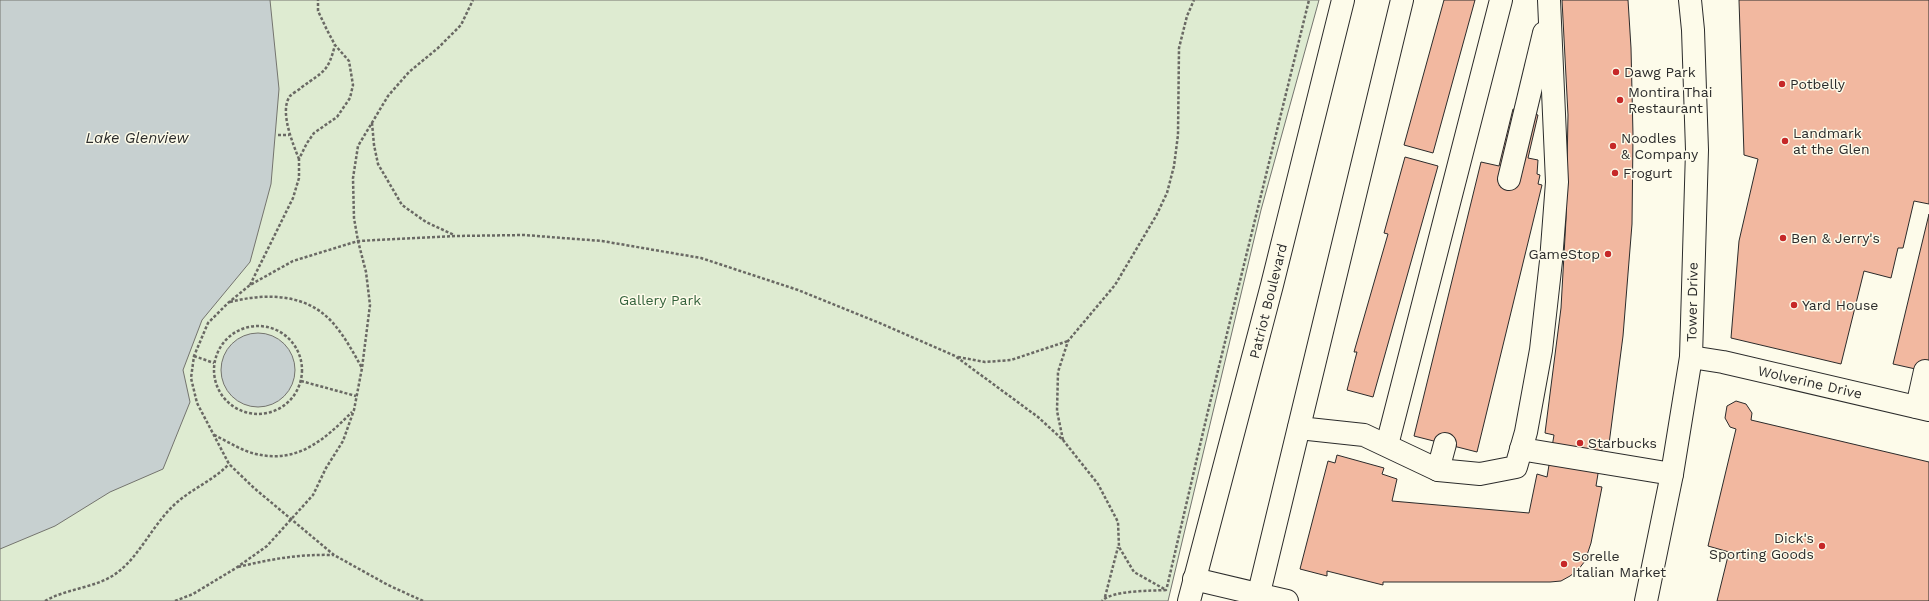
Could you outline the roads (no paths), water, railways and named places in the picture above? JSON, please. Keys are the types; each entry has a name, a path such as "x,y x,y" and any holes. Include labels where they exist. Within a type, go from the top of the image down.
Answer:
{"main road":[{"name":"Patriot Boulevard","path":"1189,601 1272,285 1343,0"},
{"path":"1258,598 1402,0"},
{"path":"1387,445 1501,0"},
{"name":"Tower Drive","path":"1646,601 1672,474 1691,357 1697,150 1693,30 1690,0"},
{"path":"1299,428 1364,435 1438,470 1480,474 1516,467 1526,432 1541,350 1551,261 1557,182 1550,2"},
{"path":"1509,179 1550,2"},
{"name":"Wolverine Drive","path":"1691,357 1723,362 1923,409"},
{"path":"1923,409 1925,371"},
{"path":"1438,470 1445,444"},
{"path":"1521,449 1672,474"},
{"path":"1194,579 1258,598 1287,601"}],"water":[{"name":"Lake Glenview","path":"0,0 270,0 279,89 271,184 250,262 202,320 183,370 190,402 163,469 110,492 55,526 0,549"},
{"path":"258,333 279,339 289,349 295,370 289,391 279,401 258,407 237,401 227,391 221,370 227,349 237,339"}],"place":[{"name":"Dawg Park","path":"1616,72"},
{"name":"Potbelly","path":"1782,84"},
{"name":"Montira Thai Restaurant","path":"1620,100"},
{"name":"Landmark at the Glen","path":"1785,141"},
{"name":"Noodles & Company","path":"1613,146"},
{"name":"Frogurt","path":"1615,173"},
{"name":"Ben & Jerry's","path":"1783,238"},
{"name":"GameStop","path":"1608,254"},
{"name":"Yard House","path":"1794,305"},
{"name":"Starbucks","path":"1580,443"},
{"name":"Dick's Sporting Goods","path":"1822,546"},
{"name":"Sorelle Italian Market","path":"1564,564"}],"park label":[{"name":"Gallery Park","path":"660,300"}]}
